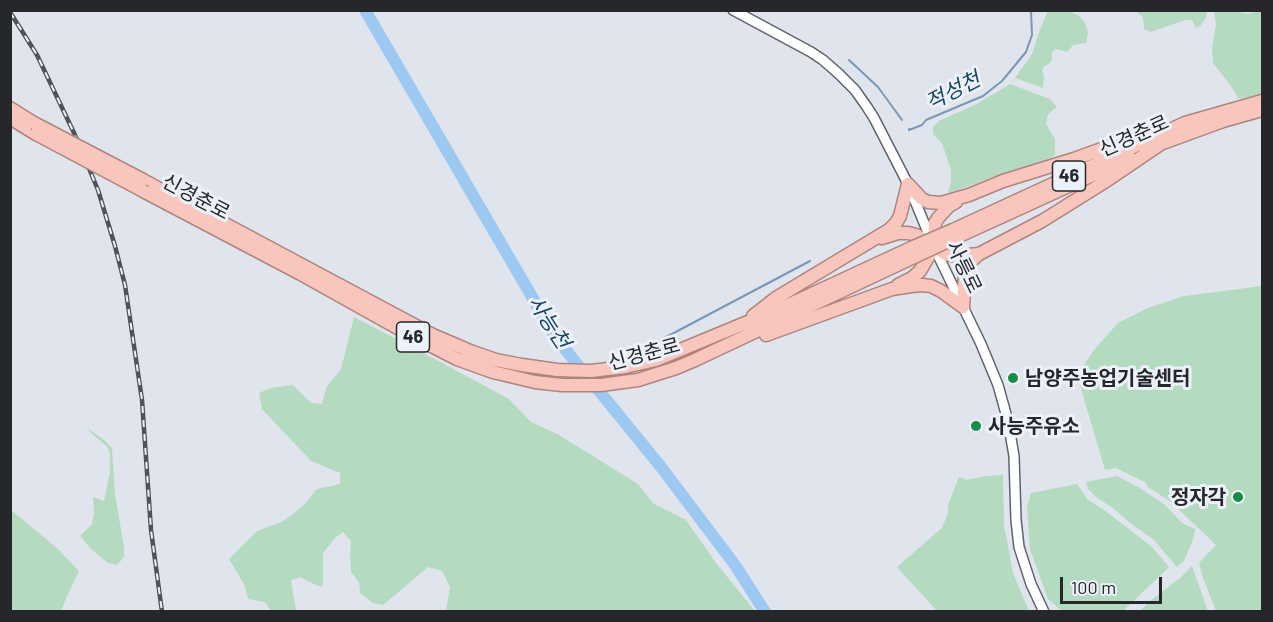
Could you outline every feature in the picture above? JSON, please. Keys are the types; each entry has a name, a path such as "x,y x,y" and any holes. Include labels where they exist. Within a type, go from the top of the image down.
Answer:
{"highway":[{"name":"신경춘로","path":"955,233 1185,123 1263,101"},
{"name":"신경춘로","path":"10,108 35,129"},
{"name":"신경춘로","path":"10,118 435,336 496,360 557,370 591,371 656,360 784,308 1165,141 1263,110"},
{"path":"723,347 744,343 892,289 912,278 920,271 934,247 935,224 938,218 949,206 969,195 1003,181 1140,135 1185,123"},
{"path":"963,307 965,273 969,263 979,254 1042,221 1104,183 1165,141"},
{"path":"908,184 928,202 941,203 969,195"},
{"path":"739,326 776,298 889,230 896,223 903,207 908,184"},
{"path":"874,240 898,233 908,233 916,235 946,254 957,256 979,254"},
{"name":"신경춘로","path":"302,269 412,336 457,359 493,372 535,382 601,385 638,380 695,360 912,252"},
{"path":"892,289 931,286 963,307"}],"street":[{"name":"사릉로","path":"733,10 811,52 839,74 867,106 908,184 934,247 992,369 1006,412 1014,456 1019,547 1028,577 1044,612"}],"green space":[{"path":"1048,11 1068,11 1078,15 1085,23 1088,33 1086,43 1073,45 1067,52 1056,49 1052,52 1052,60 1044,66 1042,71 1043,88 1015,78 1032,54"},
{"path":"1124,11 1207,11 1206,18 1196,28 1192,20 1185,20 1151,32 1144,29 1143,17 1137,12"},
{"path":"1214,11 1248,14 1262,11 1262,94 1239,99 1213,63 1212,48 1216,25"},
{"path":"1010,84 1050,99 1057,107 1048,114 1046,124 1055,139 1055,155 1043,162 992,177 948,194 951,170 942,143 933,134 933,127 939,121 977,104"},
{"path":"1262,286 1262,611 1216,611 1199,563 1216,545 1171,502 1148,487 1145,482 1116,468 1105,470 1077,375 1094,350 1118,323 1148,308 1184,296"},
{"path":"354,317 509,399 531,422 559,435 638,484 654,504 686,520 716,563 755,611 446,611 450,587 442,571 428,567 383,605 373,603 360,593 359,582 351,572 351,541 343,532 323,553 323,587 300,577 291,580 296,611 271,611 265,602 248,599 244,584 229,559 257,531 282,522 303,506 317,489 340,484 340,473 311,461 262,409 259,393 271,388 293,385 311,403 322,404 326,388 341,369"},
{"path":"87,428 112,448 115,494 124,548 124,557 117,565 108,563 80,536 92,524 93,497 104,501 110,472 110,454 107,446"},
{"path":"1003,475 1004,525 1013,573 1029,611 937,611 897,567 942,528 959,477 966,480"},
{"path":"1117,476 1140,488 1165,505 1182,523 1195,529 1184,561 1177,567 1154,540 1088,489 1086,482"},
{"path":"1077,484 1088,500 1151,546 1169,567 1123,611 1062,611 1048,599 1030,549 1027,507 1031,493"},
{"path":"11,510 58,549 79,571 61,611 11,611"},
{"path":"1192,566 1208,611 1140,611 1179,579"}],"waterway":[{"name":"사능천","path":"365,10 556,338 661,467 735,565 765,612"},
{"name":"적성천","path":"909,129 983,96 1002,81 1026,52 1032,35 1031,10"},
{"name":"적성천","path":"849,60 878,87 902,120"},
{"path":"651,345 810,261"}],"railway":[{"path":"10,12 37,55 75,135 98,190 125,285 142,400 151,530 162,612"}],"place":[{"name":"남양주농업기술센터","path":"1013,378"},
{"name":"사능주유소","path":"976,426"},
{"name":"정자각","path":"1238,497"}]}
